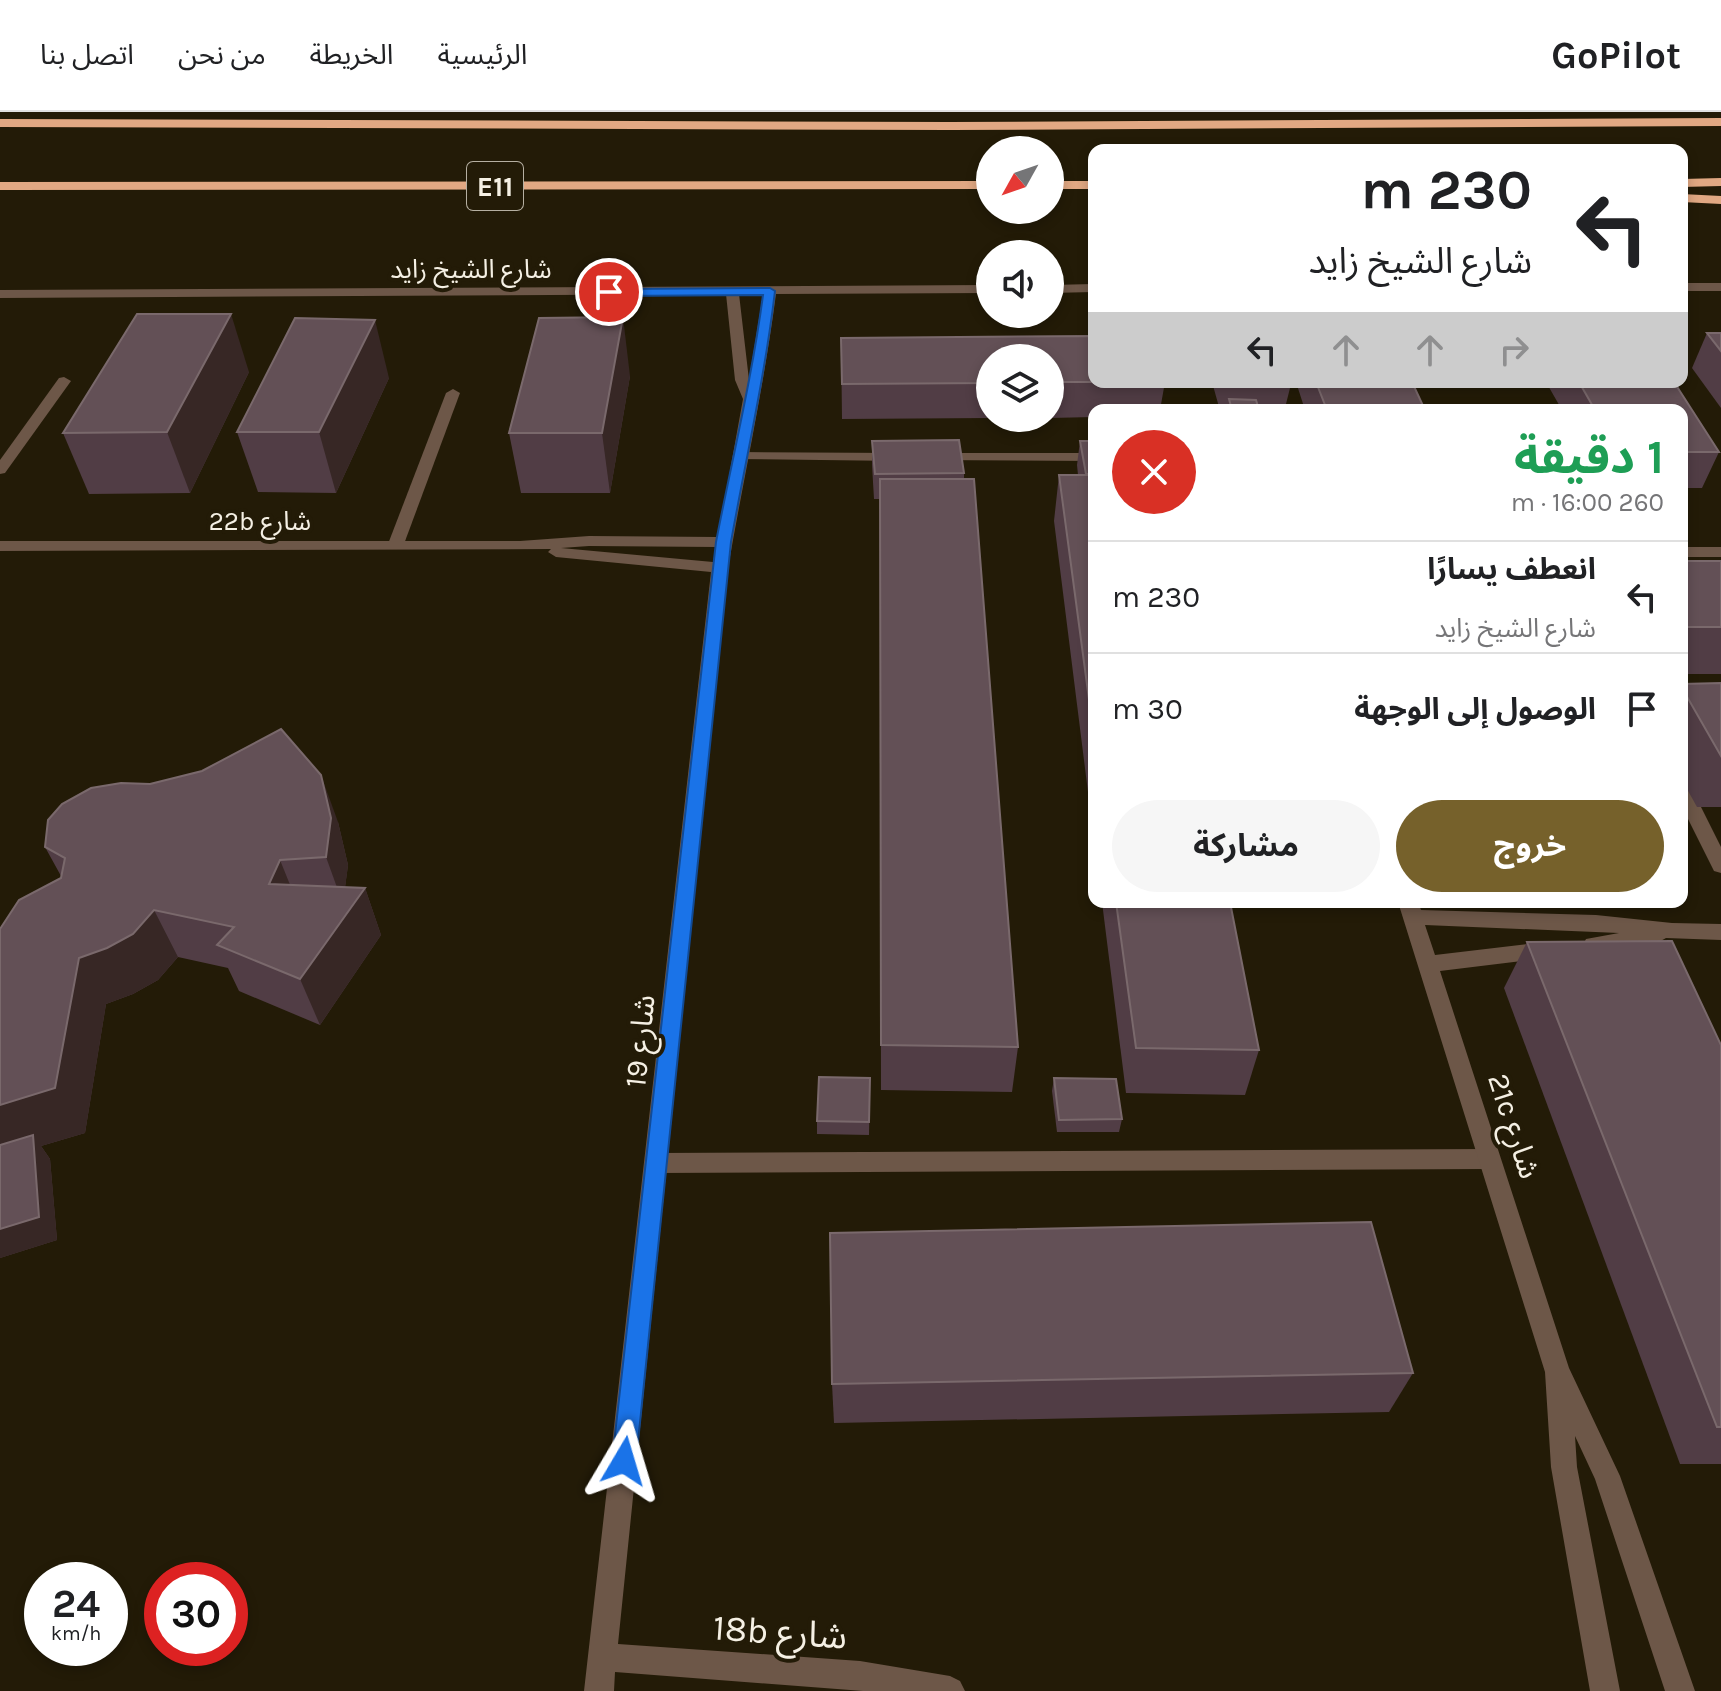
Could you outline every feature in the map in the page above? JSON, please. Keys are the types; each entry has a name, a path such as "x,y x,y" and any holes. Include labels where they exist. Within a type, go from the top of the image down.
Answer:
{"highway":[{"path":"349,123 454,112"},
{"name":"E11","path":"0,123 981,126 1721,122"},
{"path":"1688,183 1721,182"},
{"name":"E11","path":"0,186 976,185"},
{"path":"1064,185 1088,185"},
{"path":"1688,198 1721,200"}],"street":[{"path":"1688,287 1721,287"},
{"path":"1064,289 1088,288"},
{"name":"شارع الشيخ زايد","path":"0,294 976,289"},
{"name":"شارع 19","path":"599,1691 723,542 750,399 759,370 770,291"},
{"name":"شارع 19","path":"732,292 742,380 750,399"},
{"path":"0,470 64,381"},
{"path":"396,544 453,393"},
{"path":"739,456 1088,457"},
{"name":"22b شارع","path":"0,546 520,546 589,541 723,542"},
{"name":"22b شارع","path":"520,546 580,556 720,568"},
{"path":"1688,552 1721,552"},
{"path":"1688,800 1721,866"},
{"path":"1410,910 1672,931 1721,932"},
{"name":"21c شارع","path":"1410,910 1557,1370 1607,1476 1680,1691"},
{"path":"1428,964 1608,944 1672,931"},
{"path":"657,1163 1489,1159"},
{"name":"21c شارع","path":"1557,1370 1559,1434 1605,1691"},
{"name":"18b شارع","path":"603,1657 860,1676 950,1691"}],"building":[{"path":"137,314 231,314 167,432 63,433"},
{"path":"623,317 602,433 509,433 539,318"},
{"path":"295,318 375,320 319,432 237,432"},
{"path":"1707,333 1721,333 1721,351"},
{"path":"1088,336 1088,382 1064,382 1064,344 976,344 976,383 842,384 841,338"},
{"path":"1318,388 1415,388 1422,404 1325,404"},
{"path":"1582,388 1678,388 1719,452 1688,452 1688,404 1592,404"},
{"path":"1229,399 1256,400 1257,404 1230,404"},
{"path":"959,440 964,473 875,474 872,441"},
{"path":"1080,441 1088,441 1086,474"},
{"path":"1059,475 1088,475 1088,692"},
{"path":"880,479 974,479 1018,1047 881,1045"},
{"path":"1688,561 1721,561 1721,627 1688,627"},
{"path":"1721,683 1721,756 1688,698 1688,684"},
{"path":"281,729 321,775 331,818 326,857 280,860 269,884 365,888 300,979 217,945 234,927 154,910 133,934 79,958 55,1088 0,1105 0,929 19,900 61,878 65,858 45,847 48,820 62,804 91,788 121,783 150,784 202,771"},
{"path":"1117,908 1231,908 1259,1050 1136,1048"},
{"path":"1672,941 1721,1045 1721,1427 1717,1427 1527,942"},
{"path":"819,1077 870,1078 869,1122 817,1121"},
{"path":"1054,1078 1116,1079 1122,1119 1059,1120"},
{"path":"33,1135 39,1217 0,1229 0,1145"},
{"path":"1371,1222 1413,1373 832,1384 830,1233"}],"route":[{"path":"609,292 770,291 759,370 750,399 723,542 624,1461"}]}
